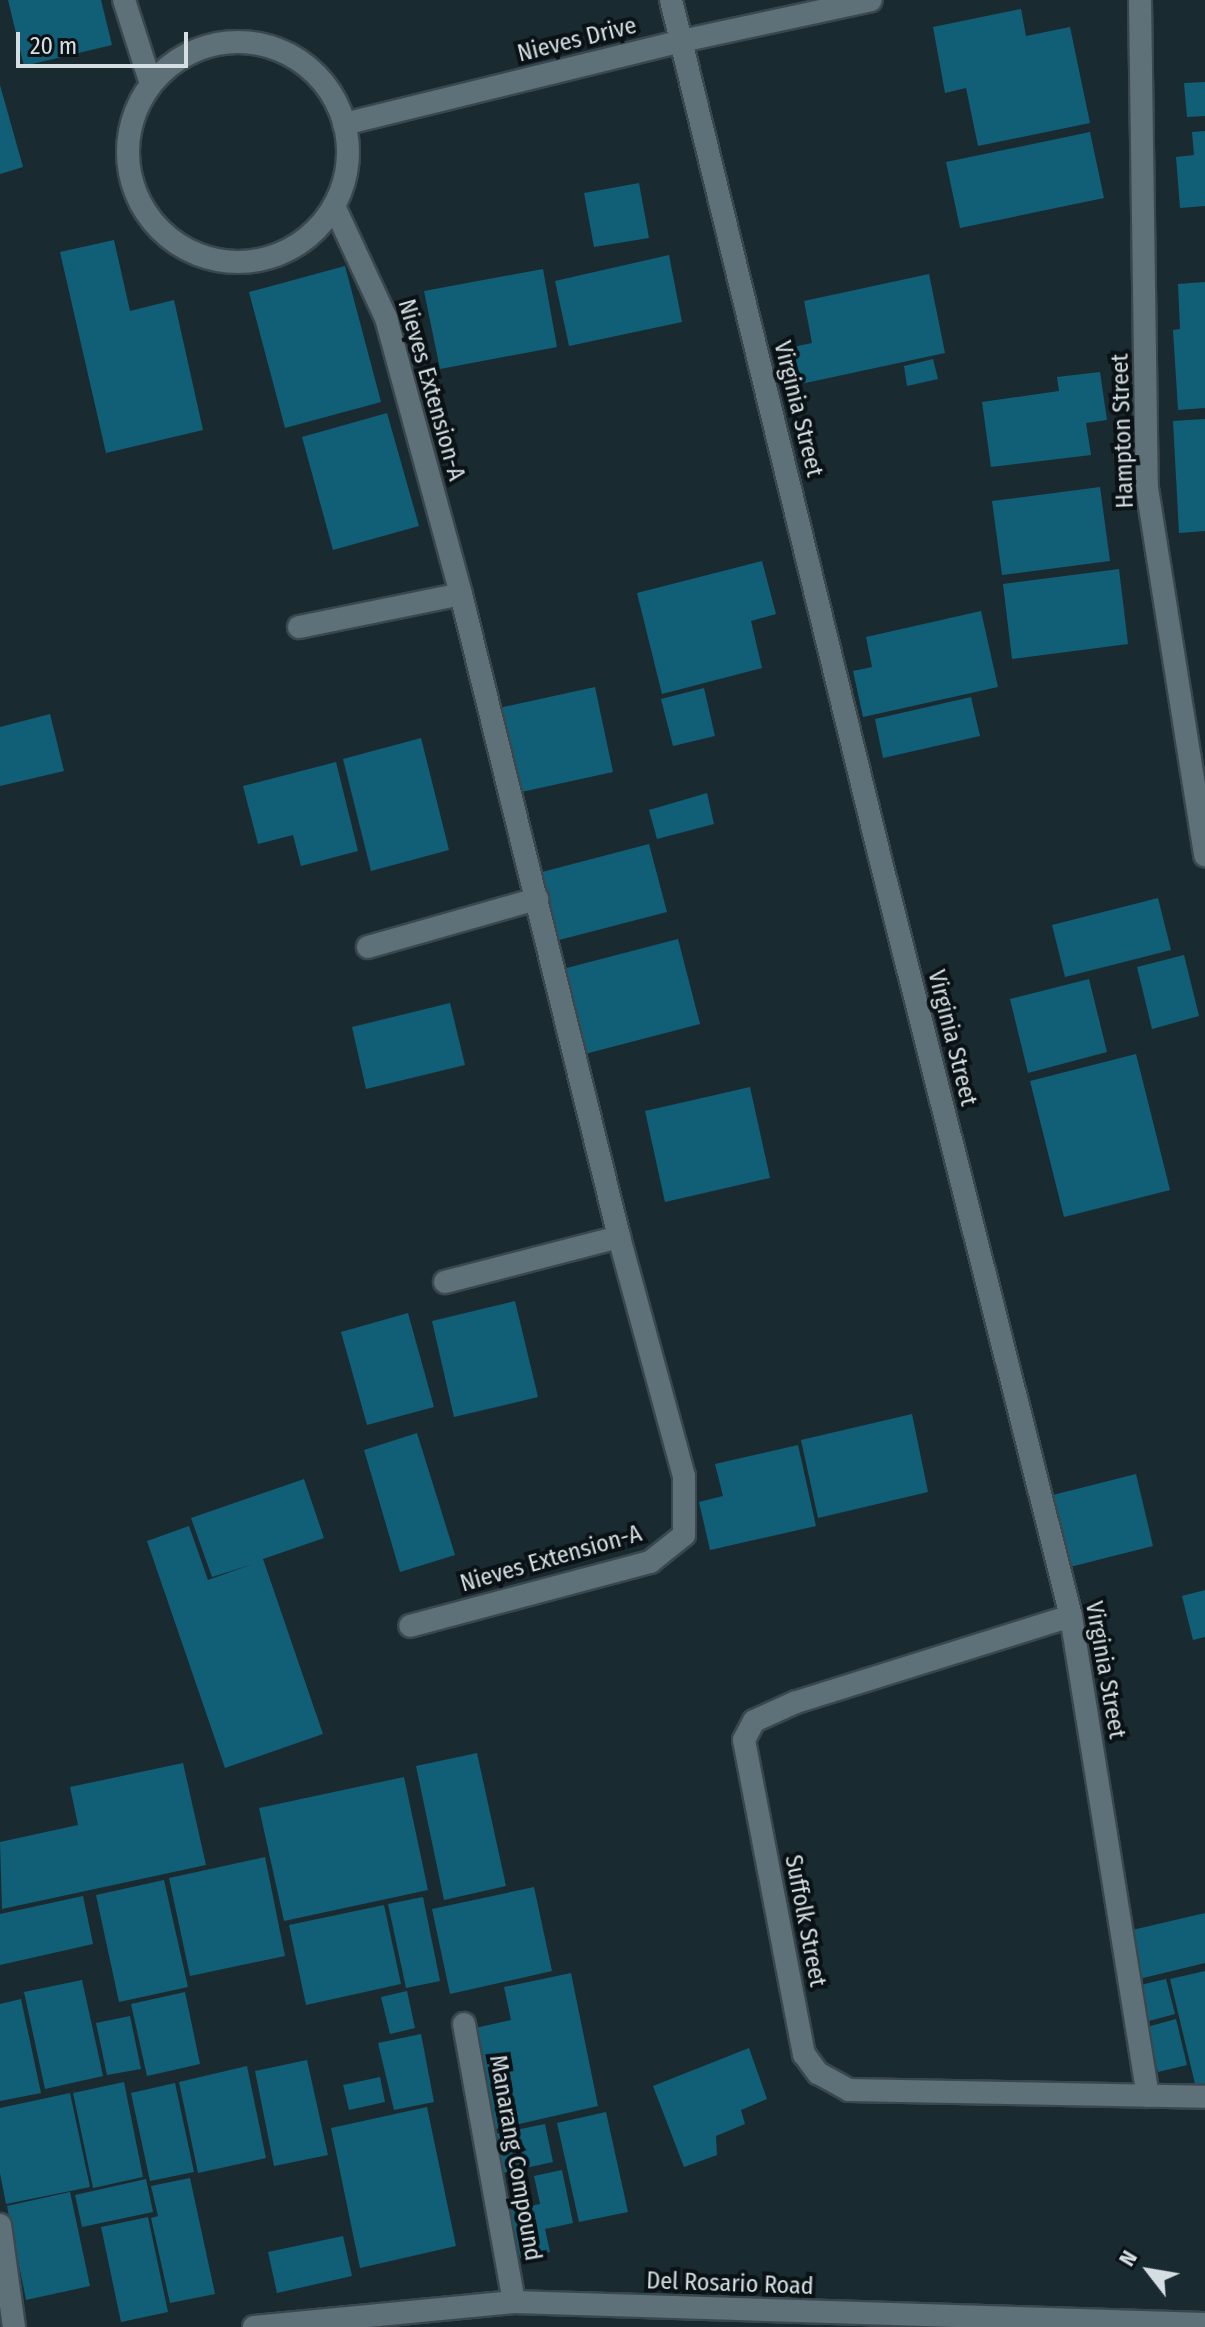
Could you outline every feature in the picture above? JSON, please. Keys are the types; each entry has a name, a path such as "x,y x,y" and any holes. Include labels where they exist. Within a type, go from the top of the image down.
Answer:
{"street":[{"path":"124,0 151,84"},
{"name":"Virginia Street","path":"671,0 878,850 1071,1616 1148,2096"},
{"name":"Nieves Drive","path":"344,124 682,41 871,0"},
{"name":"Hampton Street","path":"1140,0 1147,488 1205,855"},
{"path":"243,42 277,49 307,66 330,92 344,124 348,152 344,180 334,206 311,235 280,254 244,263 209,260 176,244 149,220 132,187 127,151 133,115 151,84 176,60 208,46 243,42"},
{"name":"Nieves Extension-A","path":"334,206 386,318 461,594 619,1237 684,1476 684,1535 650,1562 410,1626"},
{"path":"299,627 461,594"},
{"path":"368,947 537,899"},
{"path":"445,1282 619,1237"},
{"name":"Suffolk Street","path":"1071,1616 796,1702 754,1721 744,1740 804,2054 818,2073 849,2090 1205,2097"},
{"name":"Manarang Compound","path":"464,2024 514,2302"},
{"path":"0,2225 14,2327"},
{"name":"Del Rosario Road","path":"254,2327 514,2302 1205,2324"}],"building":[{"path":"8,0 101,0 112,45 24,66"},
{"path":"1021,9 1026,36 1070,27 1090,123 978,146 966,88 945,93 933,27"},
{"path":"1205,82 1205,116 1187,117 1184,83"},
{"path":"0,85 23,167 0,174"},
{"path":"1205,131 1205,206 1180,208 1176,157 1194,155 1192,132"},
{"path":"1090,132 1104,198 960,228 946,162"},
{"path":"639,183 649,238 594,247 584,193"},
{"path":"114,240 130,311 174,300 203,430 106,453 60,252"},
{"path":"669,255 682,322 569,346 555,281"},
{"path":"345,266 381,402 285,428 249,292"},
{"path":"543,269 557,347 440,369 424,291"},
{"path":"929,274 945,353 796,385 788,348 812,343 804,301"},
{"path":"1205,282 1205,408 1178,410 1173,330 1180,329 1178,284"},
{"path":"933,359 938,379 907,386 904,366"},
{"path":"1100,372 1107,420 1086,423 1091,455 991,467 982,402 1059,391 1057,377"},
{"path":"387,413 419,526 333,550 302,437"},
{"path":"1205,419 1205,531 1179,533 1173,421"},
{"path":"1100,487 1110,561 1002,575 992,501"},
{"path":"762,561 776,614 751,621 762,668 662,694 637,593"},
{"path":"1119,569 1128,644 1012,659 1003,584"},
{"path":"981,611 998,687 863,717 853,671 872,667 866,637"},
{"path":"595,687 613,772 512,794 494,709"},
{"path":"704,688 715,736 673,746 661,699"},
{"path":"971,697 980,736 883,758 875,719"},
{"path":"50,714 64,771 0,786 0,727"},
{"path":"421,738 449,850 371,871 343,759"},
{"path":"336,762 358,851 301,866 293,835 258,844 243,786"},
{"path":"707,793 714,824 657,839 649,810"},
{"path":"649,844 667,912 559,940 542,872"},
{"path":"1158,898 1171,950 1065,977 1052,925"},
{"path":"678,939 700,1024 581,1055 559,970"},
{"path":"1184,955 1199,1016 1152,1029 1137,967"},
{"path":"1089,979 1107,1052 1028,1073 1010,999"},
{"path":"450,1003 465,1065 366,1089 352,1027"},
{"path":"1136,1054 1170,1190 1064,1217 1030,1081"},
{"path":"750,1087 770,1178 665,1202 645,1111"},
{"path":"515,1301 538,1397 454,1417 432,1321"},
{"path":"408,1313 434,1407 367,1425 341,1332"},
{"path":"912,1414 928,1492 818,1518 801,1440"},
{"path":"417,1433 455,1555 400,1572 364,1450"},
{"path":"798,1445 816,1526 710,1550 699,1502 723,1496 715,1464"},
{"path":"1136,1474 1153,1546 1066,1568 1049,1496"},
{"path":"304,1479 324,1538 263,1559 323,1734 225,1768 147,1541 189,1526 208,1580 253,1564 212,1577 191,1518"},
{"path":"1205,1590 1205,1637 1193,1640 1182,1596"},
{"path":"477,1753 506,1886 444,1900 416,1766"},
{"path":"183,1763 206,1865 2,1909 0,1842 78,1825 70,1787"},
{"path":"404,1777 428,1890 284,1921 259,1808"},
{"path":"265,1857 285,1956 190,1976 169,1878"},
{"path":"164,1880 188,1987 119,2002 96,1895"},
{"path":"534,1887 552,1971 450,1994 432,1909"},
{"path":"83,1896 93,1944 0,1965 0,1914"},
{"path":"423,1897 440,1981 406,1988 388,1904"},
{"path":"384,1905 401,1984 306,2005 289,1925"},
{"path":"1205,1913 1205,1963 1139,1979 1128,1931"},
{"path":"1205,1971 1205,2085 1196,2088 1170,1979"},
{"path":"571,1973 598,2106 488,2131 466,2030 511,2020 504,1987"},
{"path":"1166,1979 1175,2014 1145,2022 1136,1986"},
{"path":"82,1980 103,2076 45,2089 24,1992"},
{"path":"407,1991 415,2028 390,2034 381,1997"},
{"path":"185,1992 200,2064 147,2076 131,2004"},
{"path":"21,1999 41,2093 0,2101 0,2004"},
{"path":"130,2016 141,2069 107,2075 96,2023"},
{"path":"1176,2019 1187,2065 1158,2072 1147,2027"},
{"path":"421,2034 434,2102 394,2110 378,2043"},
{"path":"749,2048 767,2099 741,2110 745,2124 716,2136 717,2155 684,2167 653,2086"},
{"path":"307,2060 328,2155 274,2166 255,2071"},
{"path":"247,2066 266,2158 198,2173 179,2082"},
{"path":"380,2077 385,2102 349,2110 343,2085"},
{"path":"124,2082 143,2177 93,2188 73,2093"},
{"path":"175,2083 194,2172 150,2181 131,2093"},
{"path":"70,2093 90,2187 6,2204 0,2173 0,2108"},
{"path":"427,2107 456,2246 360,2268 331,2128"},
{"path":"606,2112 628,2212 579,2222 557,2123"},
{"path":"545,2124 553,2162 498,2174 490,2135"},
{"path":"562,2170 573,2223 545,2229 550,2252 520,2258 510,2210 540,2204 534,2176"},
{"path":"190,2178 215,2294 170,2303 151,2218 158,2216 151,2186"},
{"path":"146,2179 153,2212 82,2227 75,2195"},
{"path":"70,2192 90,2286 26,2300 7,2206"},
{"path":"148,2217 168,2312 121,2322 101,2227"},
{"path":"343,2236 352,2276 277,2293 268,2252"}]}
